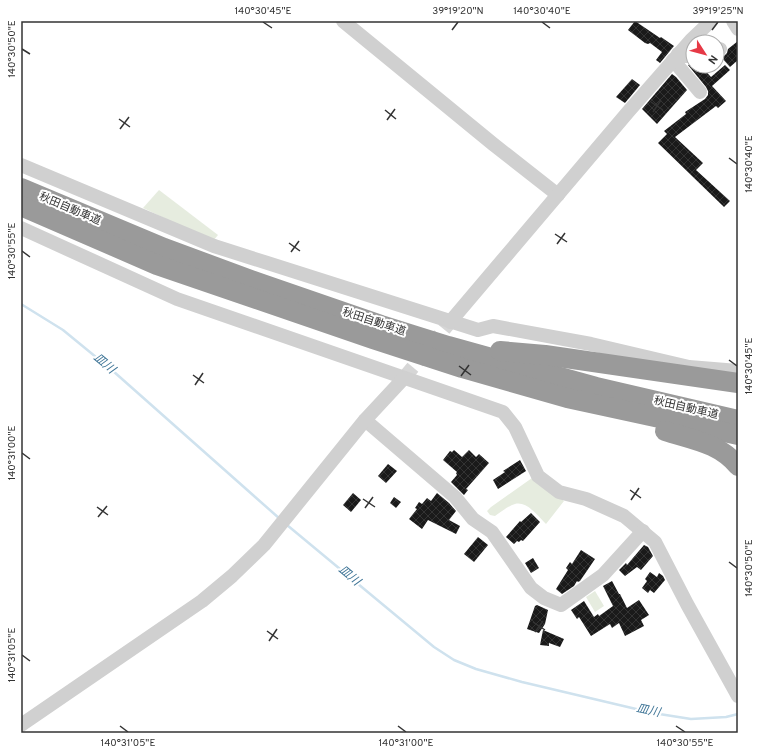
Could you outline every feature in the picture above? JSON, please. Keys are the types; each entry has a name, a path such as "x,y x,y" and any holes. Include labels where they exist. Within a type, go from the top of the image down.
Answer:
{"highway":[{"name":"秋田自動車道","path":"21,188 164,248 255,282 448,346 596,387 738,420"},
{"name":"秋田自動車道","path":"21,206 157,265 380,342 567,398 738,435"},
{"path":"448,346 545,355 738,383"},
{"path":"567,398 714,446 724,452 738,466"}],"street":[{"path":"343,21 493,144 558,195"},
{"path":"450,322 675,57 711,21"},
{"path":"733,21 738,28"},
{"path":"675,57 685,56"},
{"path":"675,57 700,92"},
{"path":"21,165 214,246 450,322 478,330 493,326 591,344 689,367 738,371"},
{"path":"21,228 177,300 503,412 515,427 538,476 559,492 586,499 624,516 656,542 687,604 738,696"},
{"path":"21,725 202,601 232,576 264,545 365,420 404,378"},
{"path":"365,420 455,497 473,520 492,532 531,588 544,598 561,605 603,576 643,531"}],"shaded area":[{"path":"159,190 218,235 213,241 143,208"},
{"path":"532,478 564,501 546,524 528,507 519,504 510,506 495,516 490,515 487,511 491,507"},
{"path":"595,591 604,606 595,612 586,597"}],"building":[{"path":"635,21 674,46 660,63 656,60 662,52 650,43 645,43 628,30"},
{"path":"738,41 738,60 730,67 725,61 725,55 728,49"},
{"path":"725,65 730,70 712,86 726,101 718,108 716,106 675,137 703,163 696,170 730,201 724,207 658,143 667,134 664,131 686,114 685,112 705,99 708,95 706,87 695,74 708,74 711,77 714,74 725,74"},
{"path":"672,74 687,90 657,124 642,109"},
{"path":"632,79 640,85 625,103 616,97"},
{"path":"454,450 462,457 469,450 476,457 479,454 489,463 466,489 468,490 464,495 451,482 457,475 457,472 443,460 450,451 452,452"},
{"path":"520,460 526,471 498,489 493,480 505,472 503,471"},
{"path":"388,464 397,471 386,483 378,476"},
{"path":"353,493 361,500 351,512 343,505"},
{"path":"437,493 456,511 449,520 460,526 456,534 428,520 422,529 409,519 417,509 415,508 419,502 422,504 427,498 431,501"},
{"path":"394,497 401,502 396,508 390,503"},
{"path":"531,513 540,522 523,541 517,541 514,544 506,537 520,521 521,522"},
{"path":"478,537 488,545 474,562 464,554"},
{"path":"644,545 648,547 653,556 641,570 637,567 625,576 619,570 626,563 627,565"},
{"path":"581,550 595,559 580,581 577,581 574,586 562,594 556,589 568,570 566,568 570,562 572,564"},
{"path":"533,558 539,568 531,573 525,563"},
{"path":"650,572 657,577 659,573 665,580 654,593 650,590 648,593 642,588 647,581 645,579"},
{"path":"612,581 627,608 639,600 649,615 641,620 644,626 625,636 619,623 612,628 610,624 591,636 579,617 577,619 571,610 584,601 594,617 598,614 599,616 613,606 603,586"},
{"path":"537,605 548,610 545,624 539,633 527,629 535,606"},
{"path":"543,630 564,639 560,647 549,643 549,646 540,645"}],"waterway":[{"name":"皿川","path":"21,304 63,330 113,371 280,519"},
{"name":"皿川","path":"287,525 434,647 454,660 476,669 522,682 653,713 691,719 726,717 738,714"}],"tunnel":[{"path":"404,378 450,322"}]}
